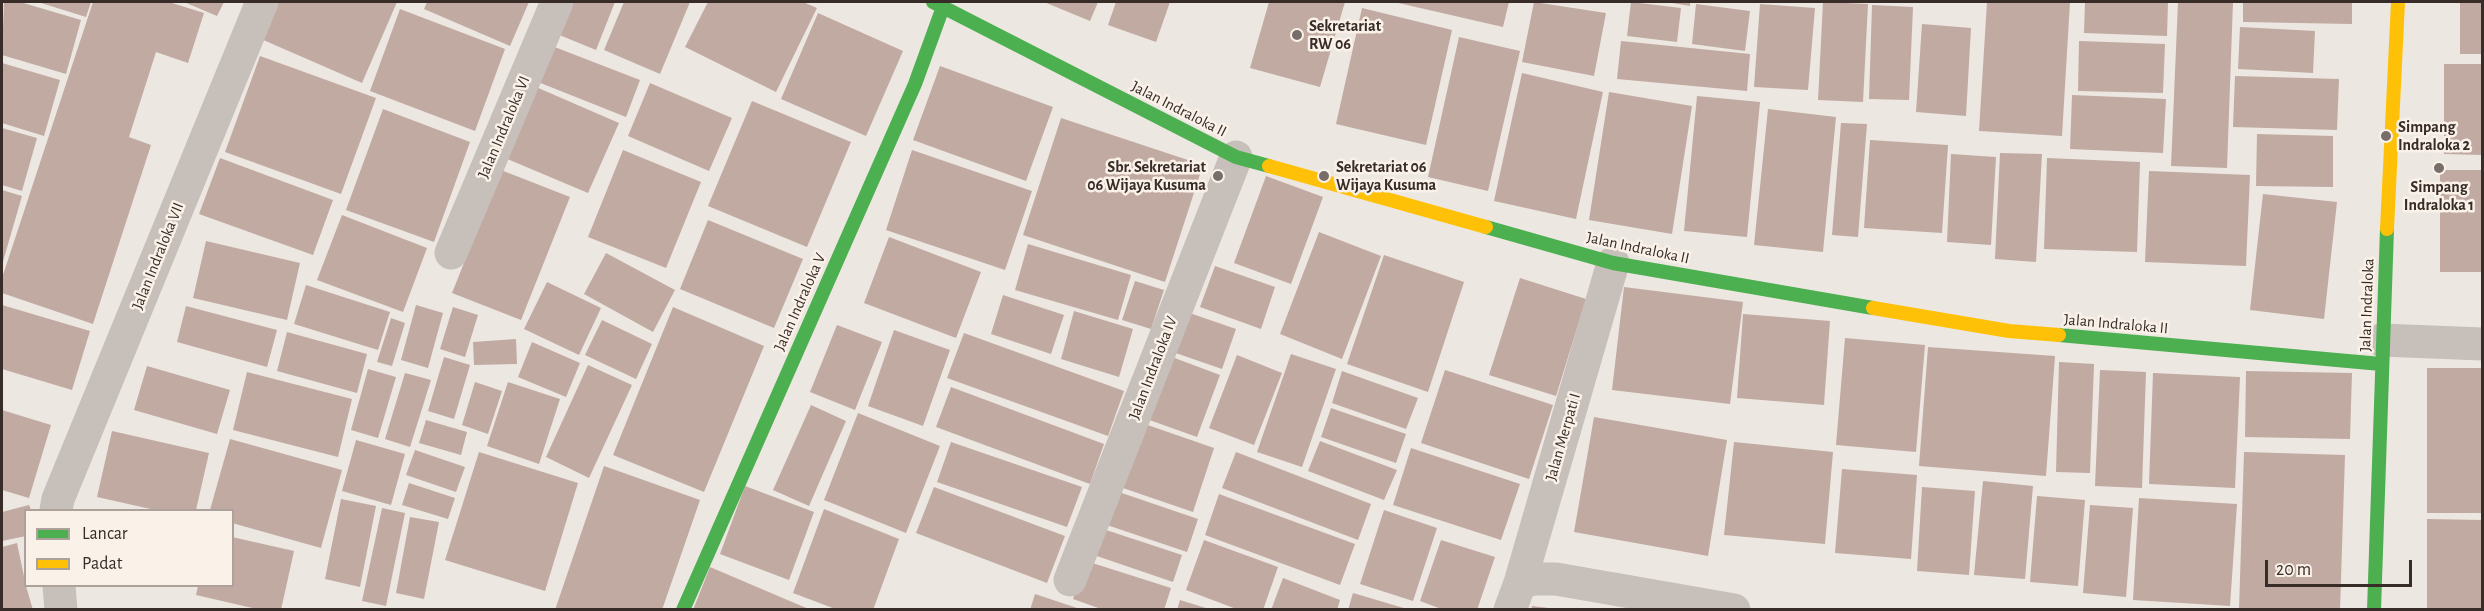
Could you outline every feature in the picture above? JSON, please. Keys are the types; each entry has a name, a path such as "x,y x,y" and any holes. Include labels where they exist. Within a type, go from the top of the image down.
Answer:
{"street":[{"name":"Jalan Indraloka VII","path":"56,509 58,499 262,2"},
{"name":"Jalan Indraloka VI","path":"451,253 556,2"},
{"name":"Jalan Indraloka","path":"2374,609 2381,352 2398,2"},
{"name":"Jalan Indraloka II","path":"938,4 1236,157 1613,263 2009,331 2381,352"},
{"name":"Jalan Indraloka V","path":"683,609 915,84 938,4"},
{"name":"Jalan Indraloka IV","path":"1070,580 1236,157"},
{"name":"Jalan Merpati I","path":"1515,596 1613,263"},
{"path":"2381,352 2482,344"},
{"path":"1515,596 1534,579 1556,579 1723,609"},
{"path":"59,587 61,609"}],"building":[{"path":"4,2 20,2 81,20 66,74 2,55"},
{"path":"38,2 91,2 86,17"},
{"path":"93,2 169,2 204,13 188,63 156,52 129,137 151,145 93,324 2,293 2,278"},
{"path":"184,2 224,2 217,16"},
{"path":"277,2 397,2 362,83 261,39"},
{"path":"427,2 529,2 510,46 424,9"},
{"path":"570,2 615,2 596,50 557,34"},
{"path":"624,2 690,2 660,74 604,50"},
{"path":"708,2 803,2 817,8 776,92 685,47"},
{"path":"1044,2 1098,2 1090,21"},
{"path":"1116,2 1170,2 1156,42 1108,25"},
{"name":"Sekretariat RW 06","path":"1269,2 1345,2 1320,87 1250,68"},
{"path":"1394,2 1509,2 1503,27"},
{"path":"1534,2 1606,13 1594,76 1522,62"},
{"path":"1631,2 1681,8 1677,42 1627,36"},
{"path":"1666,2 1690,2 1690,6"},
{"path":"1823,2 1868,4 1863,102 1818,100"},
{"path":"1987,2 2070,2 2062,136 1979,131"},
{"path":"2085,2 2168,2 2167,36 2084,33"},
{"path":"2178,2 2233,2 2227,168 2171,166"},
{"path":"2243,2 2352,2 2352,24 2243,22"},
{"path":"2460,2 2482,2 2482,54 2460,54"},
{"path":"1696,4 1750,11 1745,51 1692,44"},
{"path":"1760,4 1815,8 1808,90 1754,87"},
{"path":"1872,5 1913,7 1909,100 1869,99"},
{"path":"1362,8 1452,30 1426,145 1336,124"},
{"path":"400,9 505,49 475,131 370,91"},
{"path":"818,13 903,51 866,136 781,99"},
{"path":"1922,24 1971,28 1966,116 1916,112"},
{"path":"2240,27 2315,31 2313,73 2238,69"},
{"path":"1459,37 1520,51 1488,191 1428,177"},
{"path":"1621,41 1750,54 1747,91 1617,79"},
{"path":"2079,41 2165,44 2163,93 2078,91"},
{"path":"552,46 640,80 626,117 538,82"},
{"path":"260,56 376,98 341,194 225,152"},
{"path":"2,63 60,80 44,136 2,123"},
{"path":"2444,64 2482,64 2482,155 2444,154"},
{"path":"940,66 1053,107 1026,181 913,140"},
{"path":"1522,73 1603,92 1576,219 1494,201"},
{"path":"2235,76 2339,79 2337,130 2233,127"},
{"path":"650,83 732,118 709,171 628,136"},
{"path":"536,87 619,123 588,193 505,158"},
{"path":"1609,92 1692,106 1672,234 1589,220"},
{"path":"2072,95 2166,99 2163,153 2070,149"},
{"path":"1697,96 1760,102 1747,237 1684,231"},
{"path":"752,101 851,142 807,247 708,206"},
{"path":"383,109 470,142 434,242 346,210"},
{"path":"1768,109 1836,117 1823,252 1754,245"},
{"path":"1061,118 1203,165 1165,282 1023,235"},
{"path":"1841,123 1867,124 1858,237 1832,235"},
{"path":"2,128 37,138 22,191 2,185"},
{"path":"2257,134 2333,136 2333,187 2256,186"},
{"path":"1870,140 1948,145 1942,233 1864,228"},
{"path":"623,150 701,182 666,268 588,237"},
{"path":"912,150 1032,191 1005,270 886,230"},
{"path":"2000,153 2042,154 2036,262 1995,259"},
{"path":"1951,154 1996,157 1991,245 1947,242"},
{"path":"220,158 333,200 313,255 199,214"},
{"path":"2047,158 2140,162 2137,252 2044,249"},
{"path":"501,170 570,197 521,320 452,293"},
{"path":"2440,170 2482,170 2482,272 2440,272"},
{"path":"2149,171 2250,175 2246,266 2145,262"},
{"path":"1266,176 1323,197 1291,284 1234,263"},
{"path":"2,190 22,196 2,265"},
{"path":"2263,194 2337,202 2324,319 2250,310"},
{"path":"342,215 427,248 403,312 317,280"},
{"path":"708,220 803,259 774,328 680,289"},
{"path":"1319,232 1381,256 1342,359 1280,334"},
{"path":"889,237 981,272 956,338 864,303"},
{"path":"206,241 300,263 287,320 193,298"},
{"path":"1028,244 1131,275 1118,320 1015,290"},
{"path":"606,253 675,290 653,332 584,294"},
{"path":"1384,255 1464,282 1428,392 1347,364"},
{"path":"1215,266 1275,287 1261,329 1200,307"},
{"path":"1520,278 1586,299 1556,396 1489,375"},
{"path":"1135,281 1164,290 1151,329 1122,320"},
{"path":"547,282 601,308 579,355 524,329"},
{"path":"306,285 390,312 378,350 294,324"},
{"path":"1624,287 1743,302 1730,404 1612,390"},
{"path":"1003,295 1064,315 1051,354 991,334"},
{"path":"2,305 90,331 72,390 2,369"},
{"path":"416,305 443,313 428,368 401,360"},
{"path":"186,306 277,330 267,367 177,342"},
{"path":"453,307 478,315 465,357 440,349"},
{"path":"673,307 764,346 704,492 613,455"},
{"path":"1181,310 1236,329 1222,369 1167,350"},
{"path":"1074,311 1133,329 1119,377 1061,359"},
{"path":"1743,314 1830,321 1824,405 1737,398"},
{"path":"391,318 405,323 392,366 377,362"},
{"path":"602,320 652,344 636,379 585,355"},
{"path":"837,325 882,342 855,410 810,392"},
{"path":"894,330 950,350 923,426 868,406"},
{"path":"287,332 367,354 357,393 277,371"},
{"path":"964,333 1124,391 1108,436 947,378"},
{"path":"1845,338 1925,345 1916,452 1836,445"},
{"path":"516,339 517,364 474,365 473,342"},
{"path":"532,342 580,363 566,397 518,377"},
{"path":"1928,347 2055,356 2046,476 1919,466"},
{"path":"1164,354 1220,375 1197,437 1141,417"},
{"path":"1291,354 1336,369 1302,467 1257,452"},
{"path":"1237,355 1282,373 1254,445 1209,428"},
{"path":"444,357 470,365 454,419 428,411"},
{"path":"2059,362 2094,364 2090,473 2056,472"},
{"path":"588,365 632,385 589,478 546,457"},
{"path":"147,366 230,390 217,434 134,410"},
{"path":"2427,368 2482,368 2482,513 2427,513"},
{"path":"368,369 396,377 378,438 351,430"},
{"path":"1445,370 1553,405 1529,479 1421,443"},
{"path":"2100,370 2146,372 2142,488 2095,486"},
{"path":"1342,371 1418,398 1406,429 1332,403"},
{"path":"2246,371 2352,373 2350,439 2245,437"},
{"path":"247,372 352,399 338,457 233,430"},
{"path":"405,373 431,380 410,447 385,439"},
{"path":"2153,373 2240,377 2235,488 2149,484"},
{"path":"475,382 502,391 488,434 462,425"},
{"path":"508,382 560,399 539,464 487,446"},
{"path":"951,387 1104,444 1090,484 936,427"},
{"path":"811,405 846,421 809,506 773,490"},
{"path":"1331,408 1406,434 1396,463 1321,437"},
{"path":"2,410 51,425 29,498 2,490"},
{"path":"858,413 940,446 906,533 824,500"},
{"path":"1594,417 1727,440 1708,556 1574,532"},
{"path":"426,420 467,432 461,455 419,443"},
{"path":"1139,422 1214,448 1193,512 1117,486"},
{"path":"112,431 209,453 196,509 151,509 97,497"},
{"path":"230,439 342,470 321,548 234,524 234,509 210,509"},
{"path":"356,440 405,454 391,505 342,491"},
{"path":"1320,441 1397,470 1384,500 1308,471"},
{"path":"951,442 1082,487 1067,527 937,482"},
{"path":"1734,442 1833,452 1825,544 1724,535"},
{"path":"1411,448 1520,484 1501,540 1393,505"},
{"path":"415,450 465,467 456,492 406,475"},
{"path":"479,452 578,483 545,591 445,560"},
{"path":"1236,452 1371,504 1358,540 1222,488"},
{"path":"2244,452 2345,455 2340,610 2239,610"},
{"path":"604,466 700,500 662,610 555,610"},
{"path":"1842,469 1917,475 1911,559 1835,553"},
{"path":"1983,481 2033,486 2025,579 1974,575"},
{"path":"409,483 455,498 448,519 402,505"},
{"path":"745,486 814,512 789,580 720,554"},
{"path":"934,487 1065,536 1047,583 916,533"},
{"path":"1922,487 1975,491 1969,575 1917,571"},
{"path":"1113,490 1198,519 1187,552 1101,523"},
{"path":"1219,494 1355,544 1340,585 1205,535"},
{"path":"2037,496 2085,500 2078,586 2030,582"},
{"path":"2139,498 2237,504 2230,606 2133,600"},
{"path":"341,499 376,506 360,587 325,579"},
{"path":"29,505 31,509 24,509 24,536 2,541 2,512"},
{"path":"2090,505 2133,508 2126,597 2083,593"},
{"path":"382,508 405,513 386,606 362,601"},
{"path":"824,509 899,539 873,610 838,610 793,593"},
{"path":"1384,510 1437,528 1413,601 1360,584"},
{"path":"410,517 439,522 424,599 396,593"},
{"path":"2427,519 2482,520 2482,610 2427,610"},
{"path":"1100,528 1182,555 1173,582 1091,554"},
{"path":"234,537 294,551 281,610 261,610 196,595 198,587 234,587"},
{"path":"1204,540 1278,567 1263,610 1239,610 1186,590"},
{"path":"1441,540 1495,557 1477,610 1444,610 1420,601"},
{"path":"17,543 24,587 26,587 33,610 2,610 2,547"},
{"path":"1086,561 1171,588 1164,610 1104,610 1073,599"},
{"path":"710,567 811,610 693,610"},
{"path":"1283,578 1340,600 1337,610 1271,610"},
{"path":"1353,593 1407,609 1407,610 1348,610"},
{"path":"1035,594 1080,609 1080,610 1030,610"},
{"path":"1180,600 1209,609 1209,610 1177,610"},
{"path":"1532,606 1549,608 1549,610 1531,610"}],"traffic: fast":[{"path":"933,2 1236,157 1269,166"},
{"path":"683,610 915,84 943,7"},
{"path":"1486,227 1613,263 1873,308"},
{"path":"2374,610 2387,229"},
{"path":"2059,335 2381,364"}],"traffic: slow":[{"path":"2387,229 2398,2"},
{"path":"1269,166 1486,227"},
{"path":"1873,308 2009,331 2059,335"}],"place":[{"name":"Sekretariat RW 06","path":"1297,35"},
{"name":"Simpang Indraloka 2","path":"2386,136"},
{"name":"Simpang Indraloka 1","path":"2439,168"},
{"name":"Sbr. Sekretariat 06 Wijaya Kusuma","path":"1218,176"},
{"name":"Sekretariat 06 Wijaya Kusuma","path":"1324,176"}]}
